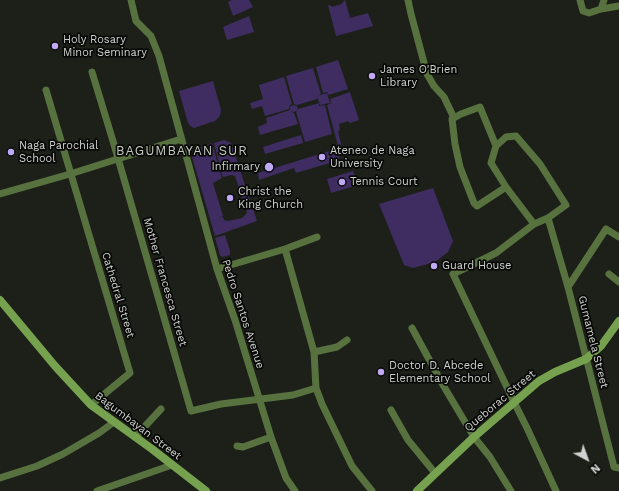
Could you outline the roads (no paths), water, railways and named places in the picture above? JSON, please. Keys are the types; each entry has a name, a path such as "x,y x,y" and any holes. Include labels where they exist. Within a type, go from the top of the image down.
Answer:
{"main road":[{"name":"Bagumbayan Street","path":"0,300 60,372 91,405 206,491"},
{"name":"Queborac Street","path":"417,491 474,437 539,381 555,372 586,359 602,346 619,321"}],"street":[{"name":"Pedro Santos Avenue","path":"131,0 136,21 150,36 159,56 217,269 235,320 271,437 286,478 295,491"},
{"path":"408,0 427,74 434,86 444,97 454,118"},
{"path":"580,0 583,11 589,13 619,6"},
{"path":"601,9 604,0"},
{"name":"Mother Francesca Street","path":"92,72 191,411 221,404 259,398"},
{"path":"46,90 70,174"},
{"path":"496,146 480,107 452,119 460,167 474,203 477,206 506,187"},
{"path":"534,224 506,187 491,163 496,146 506,137 516,136 540,164 566,204 548,218 534,224 496,253 453,274 556,491"},
{"path":"0,194 70,174 181,139"},
{"name":"Cathedral Street","path":"70,174 130,373 91,405"},
{"name":"Gumamela Street","path":"548,218 568,287 614,467 619,468"},
{"path":"568,287 606,229 619,237"},
{"path":"217,269 285,249 317,237"},
{"path":"285,249 314,352 316,388 352,466 372,491"},
{"path":"609,274 619,282"},
{"path":"412,328 443,385 474,437 494,462 511,491"},
{"path":"314,352 337,347 347,340"},
{"path":"259,398 294,394 316,388"},
{"path":"135,437 161,410"},
{"path":"392,410 408,440 435,473"},
{"path":"0,478 37,466 64,454 114,422"},
{"path":"237,446 243,447 271,437"},
{"path":"97,491 172,465"}],"place":[{"name":"Holy Rosary Minor Seminary","path":"55,46"},
{"name":"James O'Brien Library","path":"372,76"},
{"name":"Naga Parochial School","path":"11,152"},
{"name":"Ateneo de Naga University","path":"322,157"},
{"name":"Infirmary","path":"269,167"},
{"name":"Tennis Court","path":"342,182"},
{"name":"Christ the King Church","path":"230,198"},
{"name":"Guard House","path":"434,266"},
{"name":"Doctor D. Abcede Elementary School","path":"381,372"}],"district":[{"name":"BAGUMBAYAN SUR","path":"182,151"}]}
